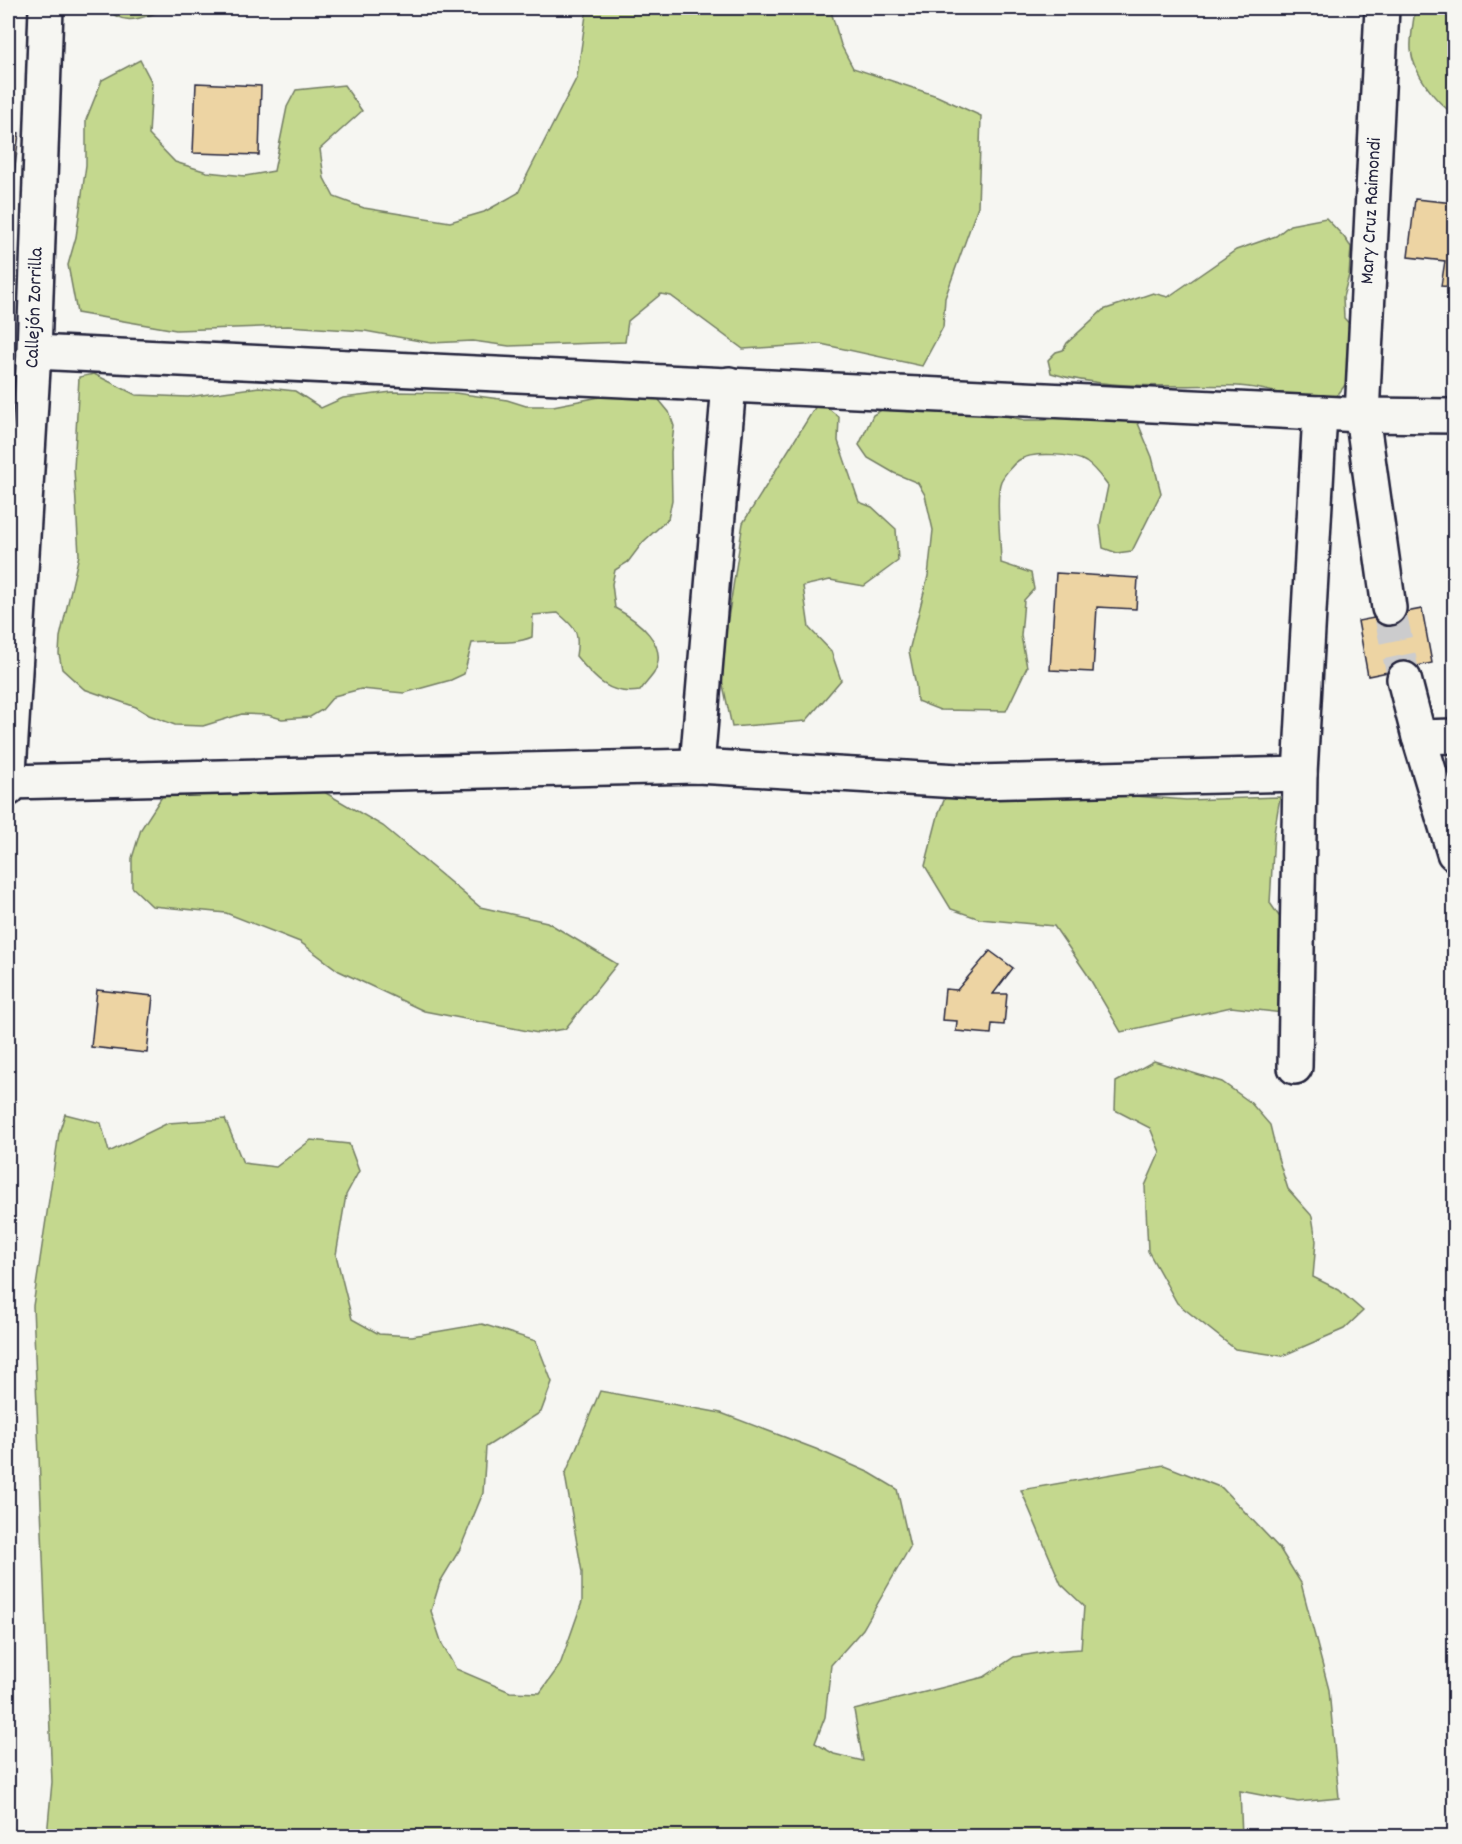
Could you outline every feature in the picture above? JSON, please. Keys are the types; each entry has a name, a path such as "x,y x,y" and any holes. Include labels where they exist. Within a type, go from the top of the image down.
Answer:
{"street":[{"name":"Callejón Zorrilla","path":"8,789 34,352 46,8"},
{"name":"Mary Cruz Raimondi","path":"1382,8 1362,415 1389,608"},
{"path":"34,352 1362,415 1455,416"},
{"path":"697,766 729,384"},
{"path":"1295,1067 1300,774 1320,413"},
{"path":"1404,679 1419,737 1455,853"},
{"path":"1419,737 1455,736"},
{"path":"8,782 697,766 976,782 1300,774"}],"green space":[{"path":"106,8 174,8 131,20 114,15"},
{"path":"587,8 830,8 841,45 853,68 937,96 981,116 978,206 945,298 943,327 922,366 821,344 743,349 671,296 661,294 628,321 625,342 509,346 473,341 431,343 365,331 288,326 176,330 77,313 68,265 76,237 86,165 86,120 102,80 140,60 152,83 149,135 175,162 207,172 245,176 274,171 287,107 296,90 344,85 362,111 320,149 324,178 334,197 364,208 450,222 484,212 518,193 577,77"},
{"path":"1415,8 1454,8 1454,114 1433,95 1416,68 1411,50"},
{"path":"1326,218 1351,247 1349,275 1343,297 1344,318 1357,332 1356,351 1349,377 1333,399 1305,399 1238,386 1143,386 1096,382 1051,373 1048,360 1056,352 1063,350 1067,343 1103,310 1153,293 1168,297 1236,250 1276,236 1290,225"},
{"path":"94,374 136,395 188,397 259,387 295,391 321,408 343,398 392,392 455,393 507,400 526,406 553,406 610,395 655,395 669,412 674,426 671,452 672,500 668,519 643,542 628,562 615,570 612,584 615,608 641,626 654,643 658,652 658,662 654,673 640,691 619,691 603,684 576,656 575,631 558,613 533,615 532,637 510,642 472,643 464,674 451,680 404,693 361,689 334,696 322,710 310,717 282,719 268,715 242,714 203,726 175,725 149,715 136,707 84,689 62,669 59,654 60,637 79,555 74,469 79,377"},
{"path":"819,401 839,417 838,441 859,502 872,507 896,529 898,561 864,586 830,580 803,586 809,628 831,651 841,680 806,721 732,727 722,680 723,651 743,523"},
{"path":"958,405 1024,420 1045,420 1084,412 1135,416 1152,457 1161,493 1132,551 1117,553 1103,548 1100,525 1108,486 1086,462 1063,455 1034,455 1019,460 1004,476 998,497 1001,563 1031,573 1034,589 1024,600 1021,636 1027,667 1006,711 940,710 917,701 909,651 928,576 933,530 925,495 918,483 868,458 859,445 873,415 883,409 912,411 934,406"},
{"path":"1085,777 1133,796 1186,800 1280,797 1274,833 1270,903 1292,935 1292,1014 1231,1007 1121,1032 1087,974 1054,926 980,919 951,909 925,866 939,812 952,782"},
{"path":"312,785 383,826 480,907 547,922 617,964 565,1029 538,1033 424,1011 339,971 300,942 226,913 152,906 132,887 132,858 141,829 163,795"},
{"path":"1154,1061 1222,1082 1250,1102 1270,1125 1288,1189 1312,1216 1316,1241 1313,1277 1339,1290 1363,1311 1344,1329 1282,1356 1235,1349 1177,1303 1148,1251 1145,1186 1160,1152 1150,1128 1115,1110 1116,1082"},
{"path":"65,1114 101,1123 109,1152 168,1123 225,1119 243,1163 276,1167 311,1140 349,1144 359,1171 346,1195 336,1255 352,1319 379,1334 412,1336 482,1324 536,1341 552,1382 541,1412 486,1447 483,1493 460,1549 440,1582 431,1611 442,1644 456,1669 510,1692 540,1693 560,1665 582,1602 582,1572 565,1475 600,1391 721,1413 816,1449 870,1473 897,1489 910,1547 863,1629 831,1665 825,1717 815,1743 834,1754 863,1761 854,1710 984,1677 1014,1657 1081,1649 1084,1606 1061,1584 1021,1490 1164,1465 1222,1488 1280,1549 1301,1583 1329,1690 1339,1798 1298,1802 1240,1791 1242,1836 47,1836 52,1782 33,1306 59,1133"}],"building":[{"path":"196,83 261,86 259,155 193,153"},
{"path":"8,132 19,133 13,184 8,183"},
{"path":"1415,199 1454,203 1454,287 1441,286 1445,261 1408,257"},
{"path":"1056,573 1138,578 1136,609 1097,607 1093,672 1050,670"},
{"path":"1422,609 1432,663 1368,676 1358,621"},
{"path":"990,951 1013,968 993,994 1007,994 1004,1025 992,1024 991,1034 956,1031 957,1021 942,1020 945,989 957,990"},
{"path":"97,990 153,996 147,1053 91,1047"}],"tunnel":[{"path":"1389,608 1404,679"}]}
